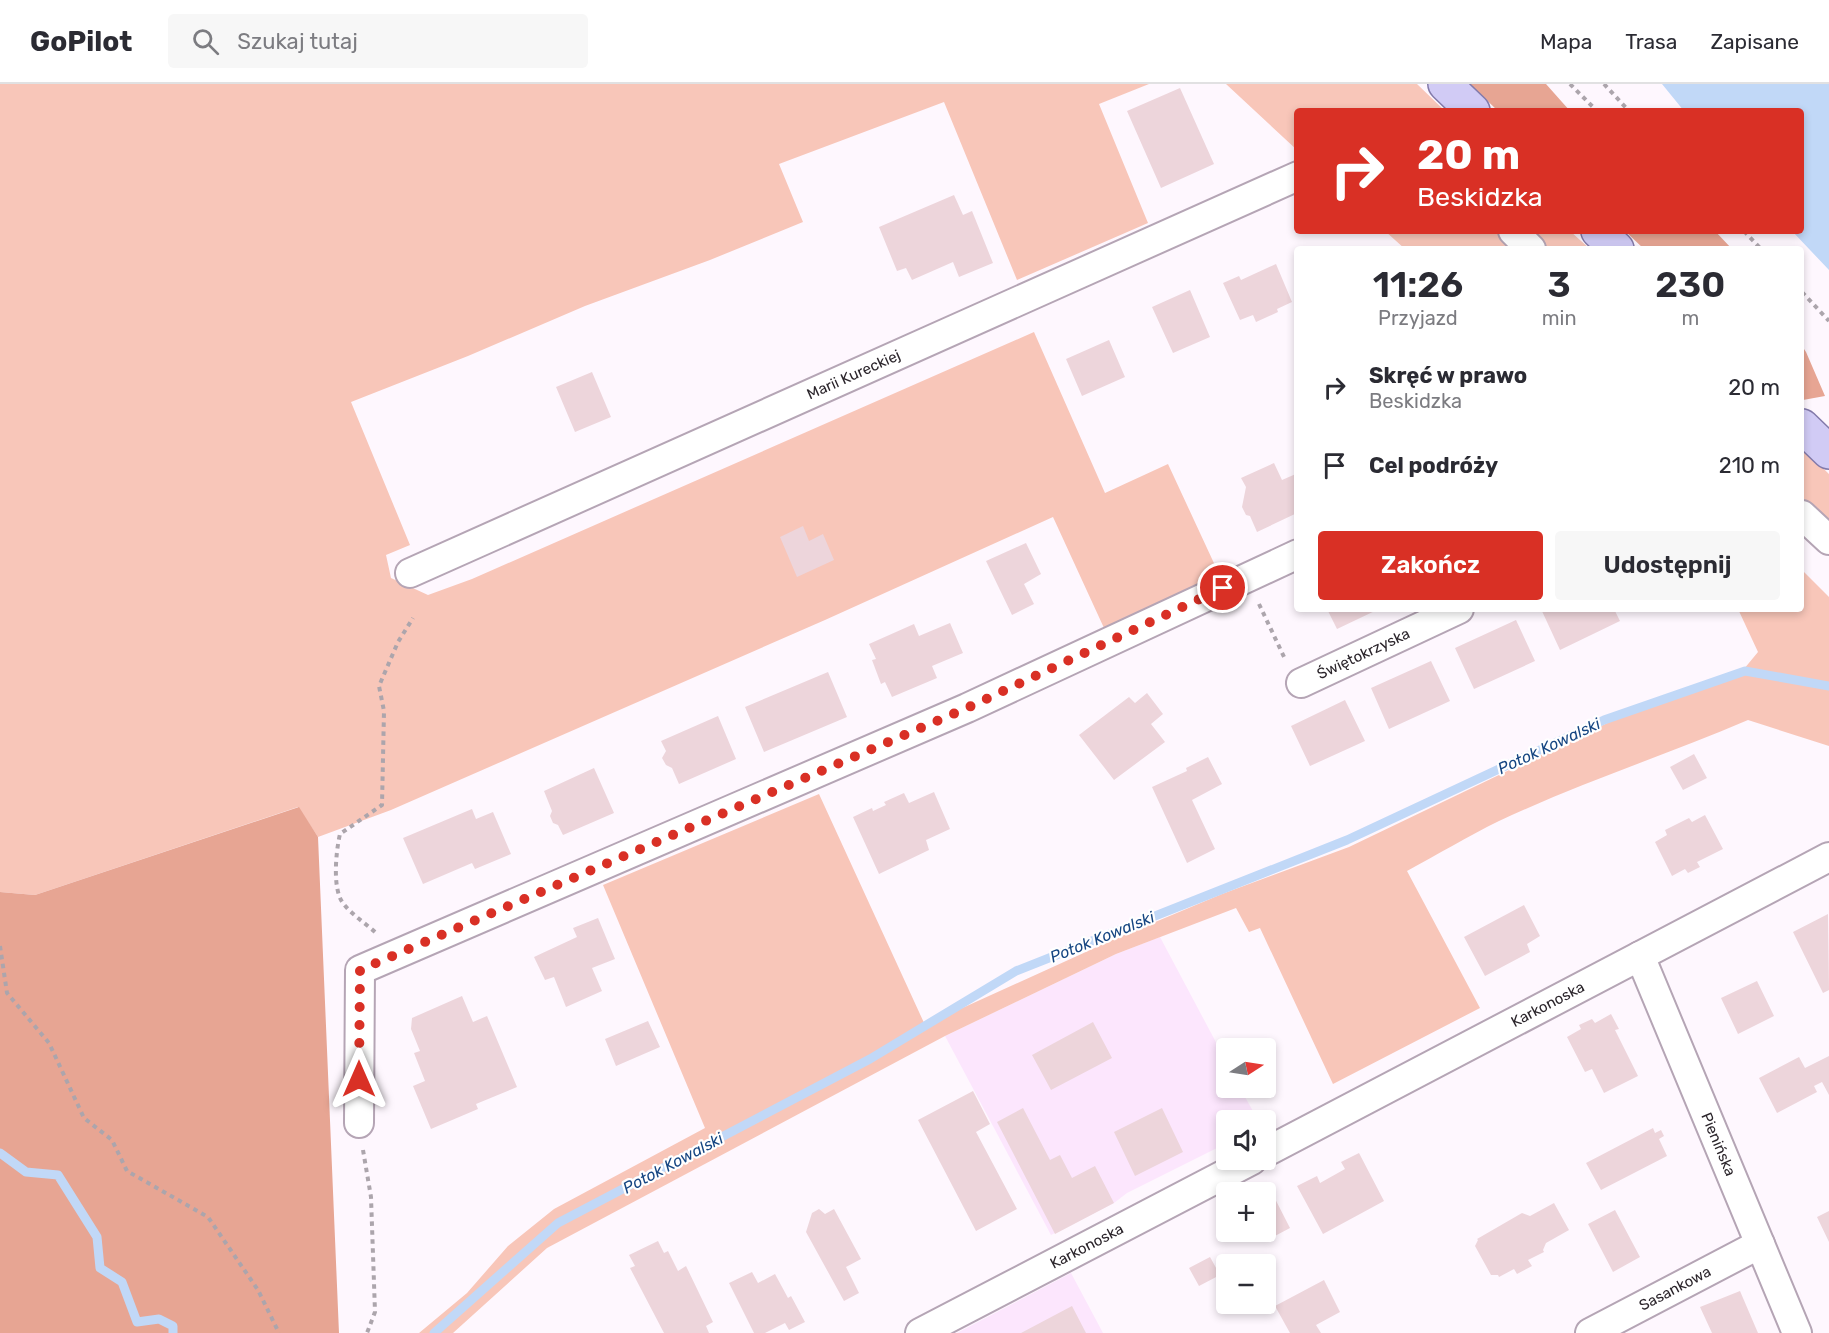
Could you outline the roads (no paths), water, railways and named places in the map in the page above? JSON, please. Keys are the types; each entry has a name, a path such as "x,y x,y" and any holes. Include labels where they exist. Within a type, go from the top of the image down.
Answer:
{"main road":[{"path":"1445,84 1470,108"},
{"path":"1601,234 1614,246"},
{"path":"1804,428 1829,452"}],"street":[{"name":"Marii Kureckiej","path":"410,573 1294,178"},
{"path":"1515,234 1528,246"},
{"path":"1804,517 1829,540"},
{"path":"359,1123 360,970 967,708 1294,556"},
{"name":"Świętokrzyska","path":"1296,671 1451,612"},
{"name":"Karkonoska","path":"1276,1147 1829,857"},
{"name":"Pienińska","path":"1640,956 1797,1333"},
{"name":"Karkonoska","path":"920,1333 1233,1170"},
{"name":"Sasankowa","path":"1590,1333 1760,1244"}],"water":[{"path":"1662,84 1829,84 1829,270 1795,234 1804,234 1804,108 1682,108"}],"waterway":[{"name":"Potok Kowalski","path":"434,1333 558,1223 870,1059 1016,971 1347,840 1604,720 1745,671 1829,686"},
{"name":"Potok Kowalski","path":"0,1153 26,1172 58,1175 97,1237 100,1268 122,1282 137,1322 159,1319 173,1326 173,1333"}]}
